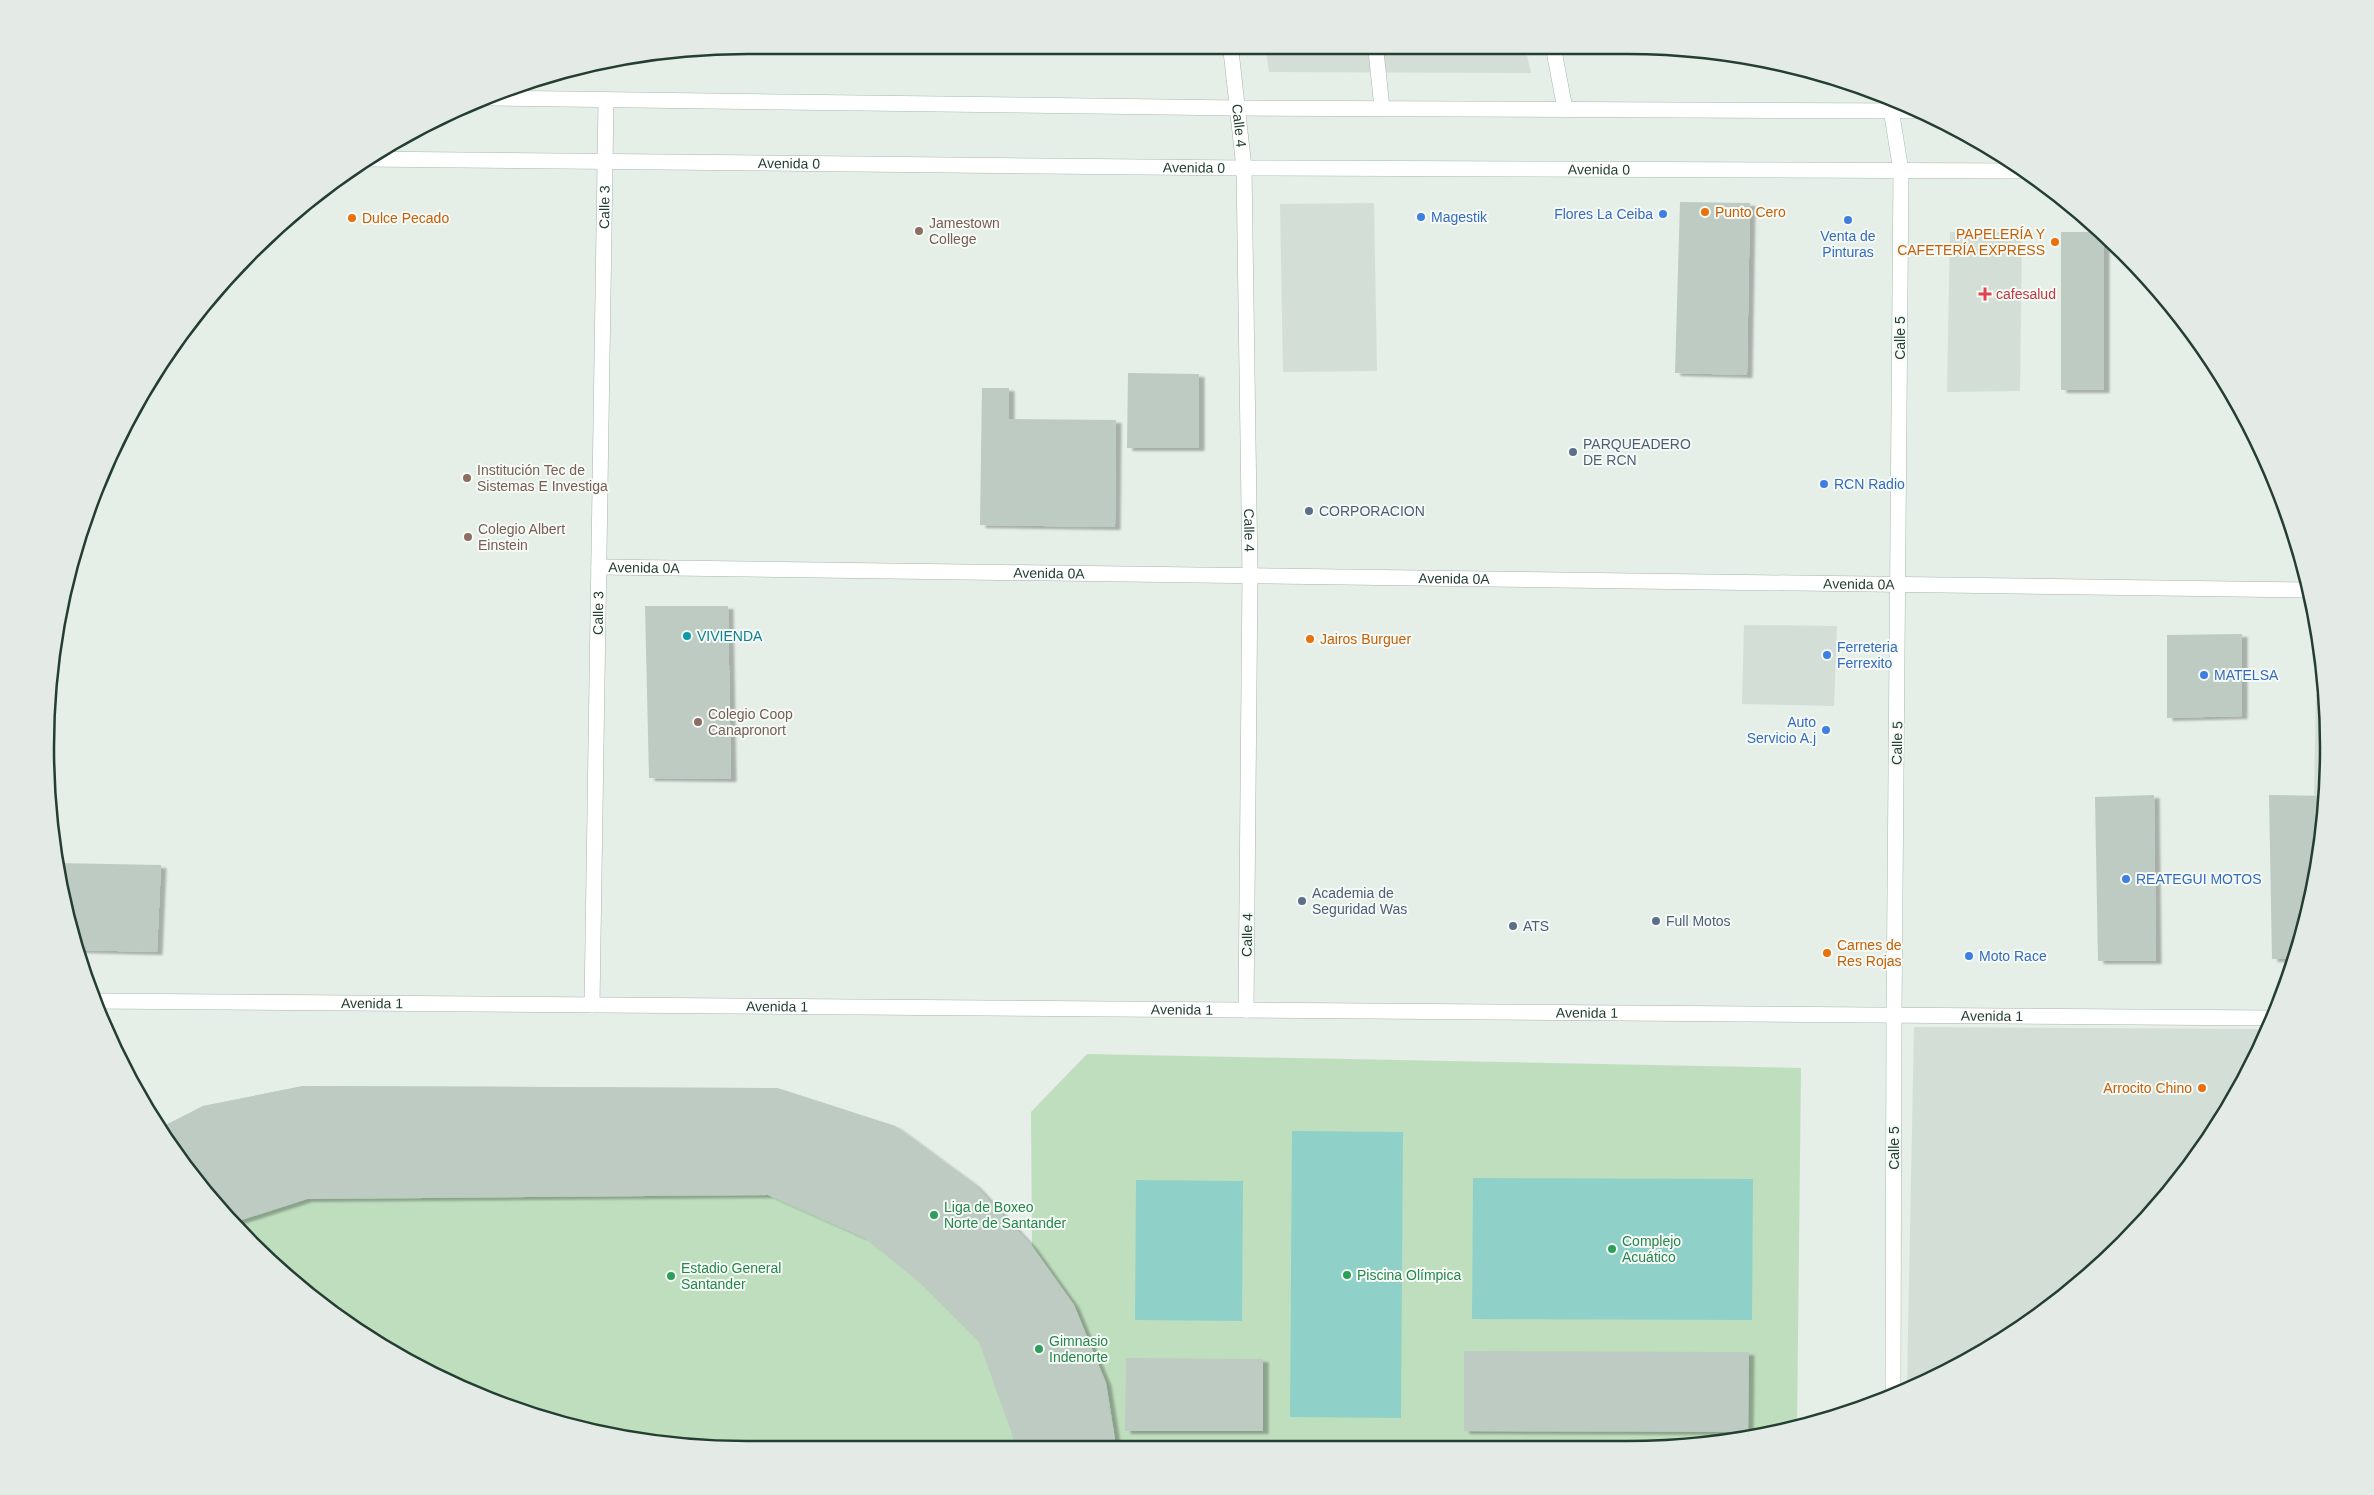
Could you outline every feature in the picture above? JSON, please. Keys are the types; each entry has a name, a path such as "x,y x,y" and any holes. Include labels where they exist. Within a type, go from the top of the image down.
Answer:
{"street":[{"name":"Calle 4","path":"1231,54 1244,168 1250,575 1246,1010"},
{"path":"1376,54 1382,108"},
{"path":"1555,54 1566,109"},
{"path":"505,98 1238,108 1566,109 1884,104"},
{"name":"Calle 3","path":"592,1004 606,100"},
{"name":"Calle 5","path":"1890,106 1901,171 1893,1388"},
{"name":"Avenida 0","path":"381,159 1244,168 2012,171"},
{"name":"Avenida 0A","path":"599,567 2302,590"},
{"name":"Avenida 1","path":"102,1000 2265,1018"}],"shaded area":[{"path":"1266,54 1527,54 1531,73 1269,72"},
{"path":"1374,203 1377,371 1283,372 1280,204"},
{"name":"cafesalud","path":"1950,232 2022,232 2020,391 1947,392"},
{"path":"1744,625 1837,626 1834,706 1742,704"},
{"path":"2316,694 2318,694 2319,793 2319,796 2314,796"},
{"path":"1914,1027 2260,1029 2249,1054 2203,1133 2177,1170 2117,1238 2049,1298 2012,1324 1933,1370 1907,1381"}],"green space":[{"path":"1087,1054 1801,1068 1797,1420 1717,1435 1672,1440 1626,1441 748,1441 702,1440 612,1428 568,1418 482,1388 441,1370 362,1324 325,1298 257,1238 197,1170 166,1125 203,1106 303,1086 777,1088 895,1126 975,1185 1032,1246 1031,1112"}],"water":[{"name":"Piscina Olímpica","path":"1292,1131 1403,1132 1401,1418 1290,1417"},
{"name":"Complejo Acuático","path":"1473,1178 1753,1179 1752,1320 1472,1319"},
{"path":"1136,1180 1243,1181 1242,1321 1135,1320"}],"building":[{"path":"1680,202 1750,203 1747,375 1675,373"},
{"path":"2061,232 2090,232 2104,245 2104,390 2061,390"},
{"path":"1128,373 1199,374 1199,448 1127,448"},
{"path":"982,388 1009,388 1009,419 1116,420 1115,527 980,525"},
{"path":"645,606 728,606 731,779 649,778"},
{"name":"MATELSA","path":"2242,634 2242,716 2167,718 2167,635"},
{"name":"REATEGUI MOTOS","path":"2154,795 2156,961 2098,961 2095,797"},
{"path":"2269,795 2319,796 2307,883 2297,927 2287,959 2272,959"},
{"path":"64,863 161,865 157,952 85,950 77,927"},
{"path":"303,1086 777,1088 895,1126 975,1185 1032,1246 1074,1305 1106,1383 1115,1441 1013,1441 979,1342 917,1280 865,1238 768,1195 307,1199 240,1220 197,1170 166,1125 203,1106"},
{"path":"1464,1351 1749,1352 1748,1430 1737,1432 1464,1431"},
{"path":"1126,1358 1263,1359 1263,1431 1125,1431"}],"place":[{"name":"Punto Cero","path":"1705,212"},
{"name":"Flores La Ceiba","path":"1663,214"},
{"name":"Magestik","path":"1421,217"},
{"name":"Dulce Pecado","path":"352,218"},
{"name":"Venta de Pinturas","path":"1848,220"},
{"name":"Jamestown College","path":"919,231"},
{"name":"PAPELERÍA Y CAFETERÍA EXPRESS","path":"2055,242"},
{"name":"cafesalud","path":"1985,294"},
{"name":"PARQUEADERO DE RCN","path":"1573,452"},
{"name":"Institución Tec de Sistemas E Investiga","path":"467,478"},
{"name":"RCN Radio","path":"1824,484"},
{"name":"CORPORACION","path":"1309,511"},
{"name":"Colegio Albert Einstein","path":"468,537"},
{"name":"VIVIENDA","path":"687,636"},
{"name":"Jairos Burguer","path":"1310,639"},
{"name":"Ferreteria Ferrexito","path":"1827,655"},
{"name":"MATELSA","path":"2204,675"},
{"name":"Colegio Coop Canapronort","path":"698,722"},
{"name":"Auto Servicio A.j","path":"1826,730"},
{"name":"REATEGUI MOTOS","path":"2126,879"},
{"name":"Academia de Seguridad Was","path":"1302,901"},
{"name":"Full Motos","path":"1656,921"},
{"name":"ATS","path":"1513,926"},
{"name":"Carnes de Res Rojas","path":"1827,953"},
{"name":"Moto Race","path":"1969,956"},
{"name":"Arrocito Chino","path":"2202,1088"},
{"name":"Liga de Boxeo Norte de Santander","path":"934,1215"},
{"name":"Complejo Acuático","path":"1612,1249"},
{"name":"Piscina Olímpica","path":"1347,1275"},
{"name":"Estadio General Santander","path":"671,1276"},
{"name":"Gimnasio Indenorte","path":"1039,1349"}]}
